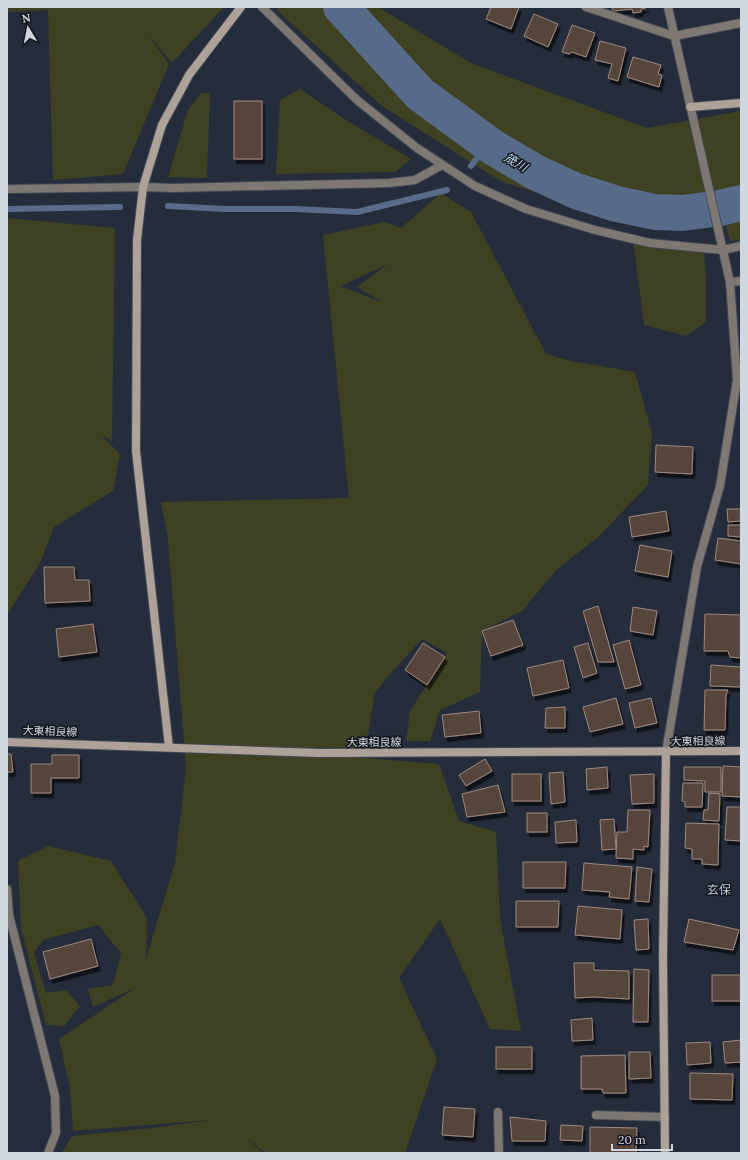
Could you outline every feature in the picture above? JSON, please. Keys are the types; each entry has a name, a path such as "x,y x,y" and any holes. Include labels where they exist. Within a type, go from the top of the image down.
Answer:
{"street":[{"path":"170,747 136,451 137,240 143,187 162,125 189,75 241,7"},
{"path":"262,7 356,100 417,148 475,186 526,209 595,230 650,243 723,250 741,246"},
{"path":"586,7 674,36 741,23"},
{"path":"666,1153 663,956 666,752 697,567 720,486 737,380 730,282 668,7"},
{"path":"690,107 741,103"},
{"path":"7,189 173,188 389,183 414,180 442,165"},
{"path":"730,282 741,281"},
{"name":"大東相良線","path":"7,742 319,753 741,751"},
{"path":"7,889 9,915 55,1096 56,1133 48,1153"},
{"path":"498,1112 499,1153"},
{"path":"596,1115 665,1117"}],"green space":[{"path":"7,7 224,7 172,63 147,33 169,64 123,174 53,180 48,10 7,12"},
{"path":"276,7 378,7 471,63 647,128 741,111 741,204 660,230 502,182 382,106 279,12"},
{"path":"300,89 346,120 411,159 395,172 276,174 280,100"},
{"path":"201,93 210,93 207,178 168,177 188,110"},
{"path":"441,193 471,212 546,354 571,361 635,372 652,434 648,485 597,538 557,569 522,611 482,631 480,692 440,710 430,741 406,741 410,711 447,653 422,639 375,693 364,758 439,764 459,821 496,832 500,919 521,1031 490,1029 440,919 399,978 437,1059 405,1153 265,1153 241,1133 263,1153 62,1153 72,1136 152,1128 211,1120 73,1131 70,1089 59,1039 135,988 93,1007 88,989 113,985 121,953 98,925 43,940 34,953 46,993 66,990 80,1006 64,1026 46,1025 21,928 18,861 48,846 111,861 147,918 146,959 175,863 186,768 168,540 161,502 349,498 323,235 384,222 401,228","holes":["388,264 357,287 383,303 341,286"]},
{"path":"741,207 741,240 730,241 723,213"},
{"path":"7,218 115,228 112,441 101,435 120,454 113,491 54,527 40,563 7,615"},
{"path":"633,239 704,253 706,279 706,322 686,336 644,325"}],"building":[{"path":"491,7 519,7 511,29 486,19"},
{"path":"612,7 646,8 641,9 641,12 633,13 632,9 613,11"},
{"path":"534,14 558,24 548,47 524,36"},
{"path":"572,25 595,33 586,57 572,52 569,54 562,52"},
{"path":"600,41 626,48 618,81 608,78 612,64 595,60"},
{"path":"633,57 661,65 658,74 662,75 659,87 627,77"},
{"path":"234,101 262,101 262,159 234,159"},
{"path":"656,445 693,447 692,474 655,472"},
{"path":"727,509 741,509 741,521 728,522"},
{"path":"666,511 669,531 632,537 629,517"},
{"path":"728,525 741,525 741,537 728,536"},
{"path":"718,538 741,541 741,564 715,560"},
{"path":"640,545 672,551 668,577 635,571"},
{"path":"44,567 74,567 75,580 89,580 90,601 45,603"},
{"path":"598,606 614,662 598,662 583,611"},
{"path":"633,607 657,611 653,635 630,631"},
{"path":"705,614 741,615 741,658 730,657 728,651 704,651"},
{"path":"513,620 523,645 491,656 482,631"},
{"path":"93,624 97,652 59,657 56,629"},
{"path":"629,640 641,685 625,689 613,645"},
{"path":"423,643 445,657 427,685 405,670"},
{"path":"588,643 597,673 583,678 574,647"},
{"path":"563,660 569,688 533,696 527,668"},
{"path":"711,665 741,667 741,687 710,686"},
{"path":"705,690 728,690 726,695 725,730 704,730"},
{"path":"616,698 623,724 590,732 583,707"},
{"path":"651,698 657,723 635,728 629,703"},
{"path":"565,707 565,728 545,728 546,708"},
{"path":"479,711 481,733 445,737 442,715"},
{"path":"7,754 11,754 13,772 7,772"},
{"path":"52,755 79,755 79,778 51,778 51,793 31,793 31,764 52,764"},
{"path":"485,759 492,771 466,786 459,775"},
{"path":"723,766 741,767 741,797 722,796"},
{"path":"607,767 608,788 587,790 586,769"},
{"path":"684,767 721,767 721,792 705,792 705,781 684,780"},
{"path":"563,772 565,802 551,804 549,773"},
{"path":"512,774 541,774 541,801 512,801"},
{"path":"654,774 654,803 632,804 630,775"},
{"path":"683,783 703,783 702,807 685,807 685,802 682,801"},
{"path":"498,785 505,812 467,817 462,794"},
{"path":"709,793 720,794 719,821 703,820 704,810 708,810"},
{"path":"727,807 741,807 741,841 725,840"},
{"path":"628,810 650,810 648,847 644,846 644,850 633,849 633,859 616,858 617,832 627,832"},
{"path":"527,813 547,813 547,832 527,832"},
{"path":"614,819 616,849 602,850 600,820"},
{"path":"576,820 577,842 556,843 555,822"},
{"path":"686,823 719,824 718,865 702,864 702,859 692,859 692,849 685,848"},
{"path":"523,862 566,862 565,888 523,888"},
{"path":"584,863 632,867 629,899 609,897 610,892 582,890"},
{"path":"637,867 652,869 649,902 635,901"},
{"path":"516,901 559,901 558,927 516,927"},
{"path":"578,906 622,910 620,939 575,935"},
{"path":"648,919 649,949 636,950 634,920"},
{"path":"689,919 739,930 733,950 684,942"},
{"path":"91,939 98,966 50,979 43,952"},
{"path":"574,963 594,963 594,970 629,971 629,999 594,997 575,998"},
{"path":"634,969 649,970 648,1022 633,1022"},
{"path":"712,975 741,975 741,1001 712,1001"},
{"path":"592,1018 593,1040 572,1041 571,1020"},
{"path":"741,1040 741,1062 725,1063 723,1042"},
{"path":"710,1042 711,1063 687,1065 686,1043"},
{"path":"496,1047 532,1047 532,1069 496,1069"},
{"path":"629,1052 650,1052 651,1078 629,1079"},
{"path":"625,1055 626,1093 603,1093 602,1089 581,1089 581,1056"},
{"path":"690,1073 733,1074 732,1100 690,1099"},
{"path":"444,1107 475,1109 473,1137 442,1135"},
{"path":"510,1117 546,1121 545,1141 512,1141"},
{"path":"561,1125 583,1126 582,1141 560,1140"},
{"path":"590,1127 637,1128 636,1153 590,1153"}],"waterway":[{"name":"筬川","path":"341,7 420,94 494,148 535,172 576,191 617,204 655,212 683,213 720,208 741,203"},
{"path":"471,166 488,144"},
{"path":"168,206 357,212 447,190"},
{"path":"7,209 120,207"}],"district":[{"name":"玄保","path":"719,889"}]}
